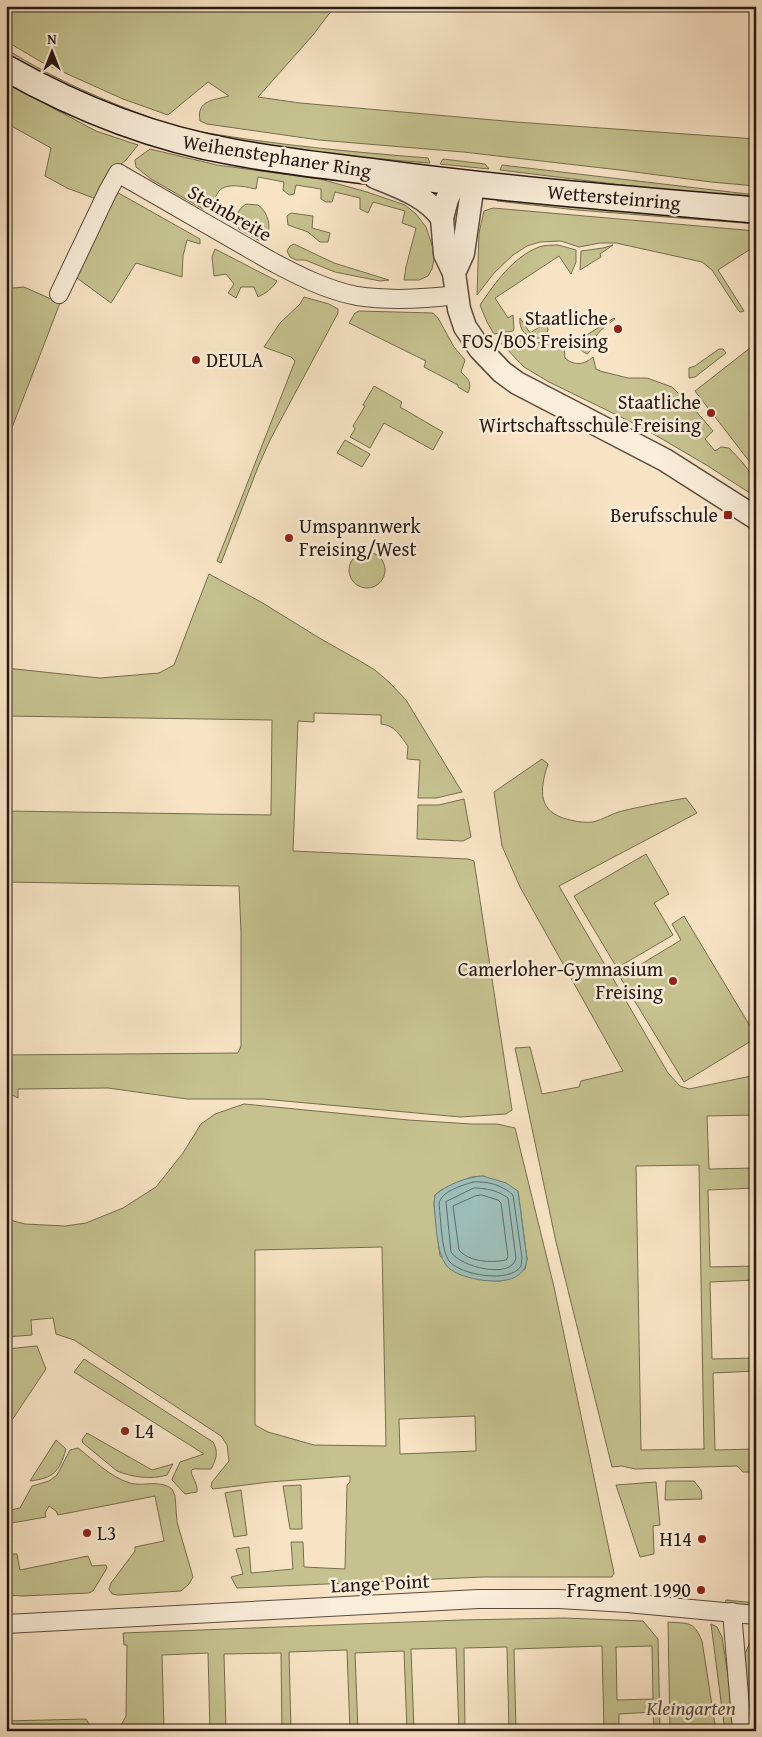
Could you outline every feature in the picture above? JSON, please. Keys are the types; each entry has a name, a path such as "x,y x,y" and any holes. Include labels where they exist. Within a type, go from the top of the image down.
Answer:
{"main road":[{"name":"Weihenstephaner Ring","path":"6,68 82,107 159,135 232,152 464,183"},
{"name":"Wettersteinring","path":"464,183 756,210"}],"street":[{"path":"353,169 406,189 425,201 442,218"},
{"name":"Steinbreite","path":"59,294 118,173 269,260 327,287 355,295 376,298 415,299 455,284"},
{"path":"464,183 447,199 442,218 445,254 455,284 461,320 480,349 502,372 517,383 665,460 756,518"},
{"path":"455,284 463,253 464,183"},
{"name":"Lange Point","path":"6,1624 478,1599 559,1599 756,1615"},
{"path":"732,1612 742,1731"}],"green space":[{"path":"6,6 335,6 313,35 258,97 300,103 516,122 756,139 756,186 463,152 319,140 207,124 200,121 199,114 203,105 212,100 229,96 208,82 168,115 123,99 43,63 6,41"},
{"path":"6,49 43,71 81,90 160,121 154,124 108,107 6,56"},
{"path":"6,83 96,131 138,145 126,160 107,176 96,199 67,188 45,176 51,148 6,123"},
{"path":"202,132 315,148 428,158 430,163 318,154 210,139"},
{"path":"150,149 217,165 320,179 405,205 416,214 426,227 433,248 434,260 432,269 428,276 419,280 404,280 416,228 402,223 405,211 373,202 368,213 360,209 360,198 335,192 332,202 326,202 321,199 321,189 296,185 294,194 289,195 283,190 284,182 258,177 256,189 237,186 222,188 211,206 203,209 151,179 136,167 135,160"},
{"path":"443,159 485,164 489,169 440,164"},
{"path":"502,165 756,195 756,200 500,170"},
{"path":"115,191 200,239 200,244 187,240 183,256 182,277 136,263 111,303 77,278 110,198"},
{"path":"497,198 756,219 756,224 577,210 497,201"},
{"path":"246,204 258,205 262,208 269,223 268,234 260,241 239,229 237,215"},
{"path":"493,208 756,231 756,260 749,250 718,270 744,311 740,312 738,310 712,270 702,262 616,243 600,243 579,247 561,241 540,242 527,246 513,255 494,273 477,295 479,233 484,211"},
{"path":"291,213 313,216 312,228 330,233 328,242 320,242 308,232 288,225 287,216"},
{"path":"294,244 334,263 389,280 380,281 335,272 305,260 296,260 290,257 287,251"},
{"path":"558,245 576,250 576,262 571,274 559,256 495,298 508,318 513,315 514,329 513,331 494,334 480,305 492,288 513,264 530,251 541,246"},
{"path":"613,245 600,254 601,257 580,270 581,251"},
{"path":"215,249 277,281 269,290 258,297 254,287 241,287 236,298 228,293 234,284 226,274 214,276 212,257"},
{"path":"6,284 13,288 24,287 60,303 6,443"},
{"path":"304,297 329,304 338,309 338,313 270,440 221,563 217,561 295,361 291,357 264,347 280,323 300,304"},
{"path":"359,311 433,313 438,318 454,347 465,360 461,372 469,381 468,393 458,387 458,385 424,367 426,361 349,323 355,313"},
{"path":"520,318 530,333 547,322 548,330 546,335 536,338 527,336 521,328"},
{"path":"614,318 596,336 592,348 587,354 576,347 577,341"},
{"path":"515,335 533,343 550,342 564,346 565,358 575,363 586,362 593,357 596,369 600,371 628,378 647,378 672,387 713,431 705,439 715,451 721,447 729,448 743,463 755,479 756,497 657,436 549,382 524,367 499,341 507,336"},
{"path":"750,348 756,356 756,470 695,391"},
{"path":"719,349 723,349 726,353 695,377 689,378 689,368 695,366"},
{"path":"374,386 402,402 400,407 443,432 433,450 384,423 370,448 350,437 355,429 353,426"},
{"path":"345,440 370,454 362,467 337,453"},
{"path":"367,552 374,553 380,557 384,563 384,577 380,583 374,587 367,588 360,587 354,583 350,577 349,570 350,563 354,557 360,553"},
{"path":"209,574 261,602 375,670 406,700 462,792 436,798 418,798 420,760 407,759 408,746 394,729 381,724 381,715 314,713 314,722 298,721 293,851 468,859 474,861 512,1110 506,1114 460,1117 263,1099 187,1099 108,1088 18,1089 18,1098 6,1092 6,1055 238,1053 241,1046 239,886 6,882 6,811 271,815 272,720 6,716 6,668 100,678 159,673 174,665"},
{"path":"542,759 548,764 543,788 545,802 548,809 563,818 578,822 593,822 622,811 686,798 697,813 559,886 668,1073 680,1086 689,1089 756,1075 756,1115 707,1116 709,1169 756,1168 756,1188 708,1190 710,1267 756,1266 756,1280 710,1282 712,1359 756,1358 756,1371 713,1373 715,1450 756,1449 756,1472 743,1472 737,1466 635,1469 622,1466 612,1467 556,1242 515,1048 530,1047 542,1094 579,1087 581,1081 623,1071 520,887 502,846 494,792","holes":["699,1165 704,1449 641,1450 636,1166"]},
{"path":"464,799 471,837 463,841 417,839 418,805 439,805"},
{"path":"646,854 669,894 654,903 673,935 617,968 574,896"},
{"path":"684,916 756,1038 684,1082 620,977 681,940 672,924"},
{"path":"244,1104 408,1120 497,1124 515,1128 554,1287 614,1573 612,1577 483,1577 237,1588 231,1577 243,1574 236,1549 249,1547 251,1573 293,1569 291,1542 303,1542 304,1567 345,1569 347,1485 350,1482 350,1476 269,1482 213,1489 211,1487 212,1482 229,1461 227,1445 221,1436 74,1340 56,1334 53,1318 31,1320 32,1335 6,1337 6,1219 25,1224 65,1226 86,1223 123,1208 156,1187 183,1153 201,1124 215,1114","holes":["483,1176 518,1191 527,1259 525,1269 500,1281 465,1276 440,1256 434,1204 435,1195 441,1190 471,1177","382,1247 386,1446 314,1445 268,1432 255,1425 255,1250","475,1416 476,1451 400,1454 399,1419"]},
{"path":"37,1346 46,1369 6,1429 6,1349"},
{"path":"84,1359 213,1442 216,1456 211,1469 193,1469 191,1471 197,1486 197,1492 185,1494 172,1480 180,1462 204,1454 74,1372"},
{"path":"87,1433 152,1470 173,1464 167,1475 161,1477 142,1477 117,1471 83,1443 82,1440"},
{"path":"56,1440 66,1449 58,1468 50,1476 30,1481"},
{"path":"78,1448 116,1477 130,1483 162,1484 172,1489 175,1496 177,1522 193,1577 189,1584 181,1591 118,1595 112,1594 109,1589 111,1583 135,1551 135,1547 164,1541 155,1496 58,1515 49,1506 45,1513 46,1517 6,1524 6,1511 20,1508 32,1486 49,1481 57,1475 70,1450"},
{"path":"666,1481 694,1481 701,1490 702,1499 665,1500"},
{"path":"656,1482 660,1525 653,1526 654,1554 640,1557 616,1485"},
{"path":"301,1485 302,1529 290,1529 283,1486"},
{"path":"241,1490 247,1535 234,1537 225,1493"},
{"path":"6,1530 9,1532 12,1542 8,1545 7,1550 10,1554 17,1554 20,1570 88,1556 92,1566 106,1565 107,1568 93,1591 89,1593 6,1596"},
{"path":"754,1540 756,1540 756,1586 753,1586"},
{"path":"726,1600 756,1603 756,1607 725,1604"},
{"path":"564,1618 643,1621 658,1639 660,1731 654,1731 653,1712 619,1714 619,1731 604,1731 602,1646 514,1649 516,1731 509,1731 507,1647 464,1648 465,1731 459,1731 456,1648 411,1649 414,1731 407,1731 404,1651 355,1653 358,1731 350,1731 347,1650 289,1652 291,1731 282,1731 281,1653 224,1654 226,1731 210,1731 208,1653 162,1655 164,1731 118,1731 126,1716 127,1645 124,1645 123,1633 461,1620","holes":["652,1646 653,1699 617,1700 616,1647"]},
{"name":"Kleingarten","path":"668,1622 690,1624 696,1629 702,1641 716,1731 670,1731"},
{"path":"711,1624 717,1627 722,1637 733,1708 722,1709"},
{"path":"756,1637 756,1703 747,1704 745,1654 750,1642"},
{"path":"733,1715 735,1731 725,1731 723,1716"},
{"path":"86,1719 91,1727 91,1731 6,1731 6,1721"}],"water":[{"path":"483,1176 506,1183 518,1191 527,1259 522,1272 508,1280 479,1280 451,1270 443,1259 438,1244 434,1204 435,1195 458,1182"}],"place":[{"name":"Staatliche FOS/BOS Freising","path":"618,329"},
{"name":"DEULA","path":"196,360"},
{"name":"Staatliche Wirtschaftsschule Freising","path":"711,413"},
{"name":"Berufsschule","path":"728,515"},
{"name":"Umspannwerk Freising/West","path":"289,538"},
{"name":"Camerloher-Gymnasium Freising","path":"673,981"},
{"name":"L4","path":"125,1431"},
{"name":"L3","path":"87,1533"},
{"name":"H14","path":"702,1539"},
{"name":"Fragment 1990","path":"701,1590"}]}
